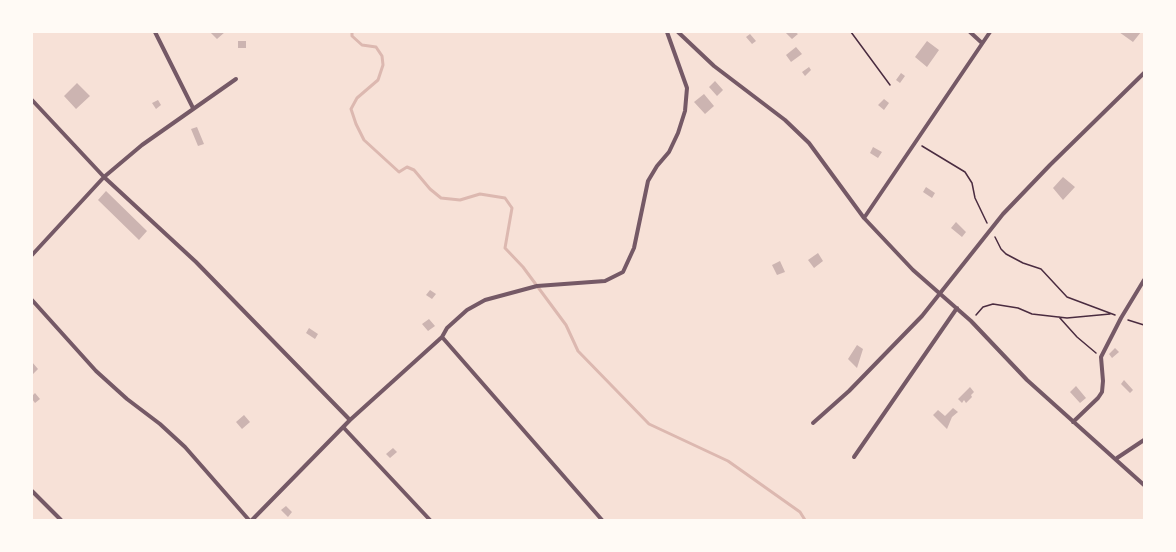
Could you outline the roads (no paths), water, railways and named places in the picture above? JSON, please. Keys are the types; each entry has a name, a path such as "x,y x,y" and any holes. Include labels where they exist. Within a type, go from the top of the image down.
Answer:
{"street":[{"path":"155,32 194,108"},
{"path":"32,300 96,371 185,447 251,520 350,420 442,337 447,328 467,310 485,300 537,286 605,281 623,272 634,248 648,181 669,152 685,111 687,88 667,32"},
{"path":"678,32 701,55 785,120 809,143 864,218 913,270 971,321 1027,380 1144,484"},
{"path":"970,32 982,43"},
{"path":"864,218 990,32"},
{"path":"813,423 849,391 941,293 1003,214 1144,73"},
{"path":"32,255 104,177 142,145 236,80"},
{"path":"32,100 104,177 196,262 350,420"},
{"path":"1073,422 1102,392 1101,357 1144,280"},
{"path":"854,457 957,308"},
{"path":"442,337 602,520"},
{"path":"343,427 430,520"},
{"path":"1117,458 1144,440"},
{"path":"32,491 61,520"}],"waterway":[{"path":"352,32 352,36 362,45 376,47 382,56 383,65 378,80 357,98 351,109 364,140 399,172 407,167 414,170 441,198 460,200 480,194 505,198 512,208 505,248 523,267 566,325 578,351 649,424 728,461 800,512 805,520"}]}
